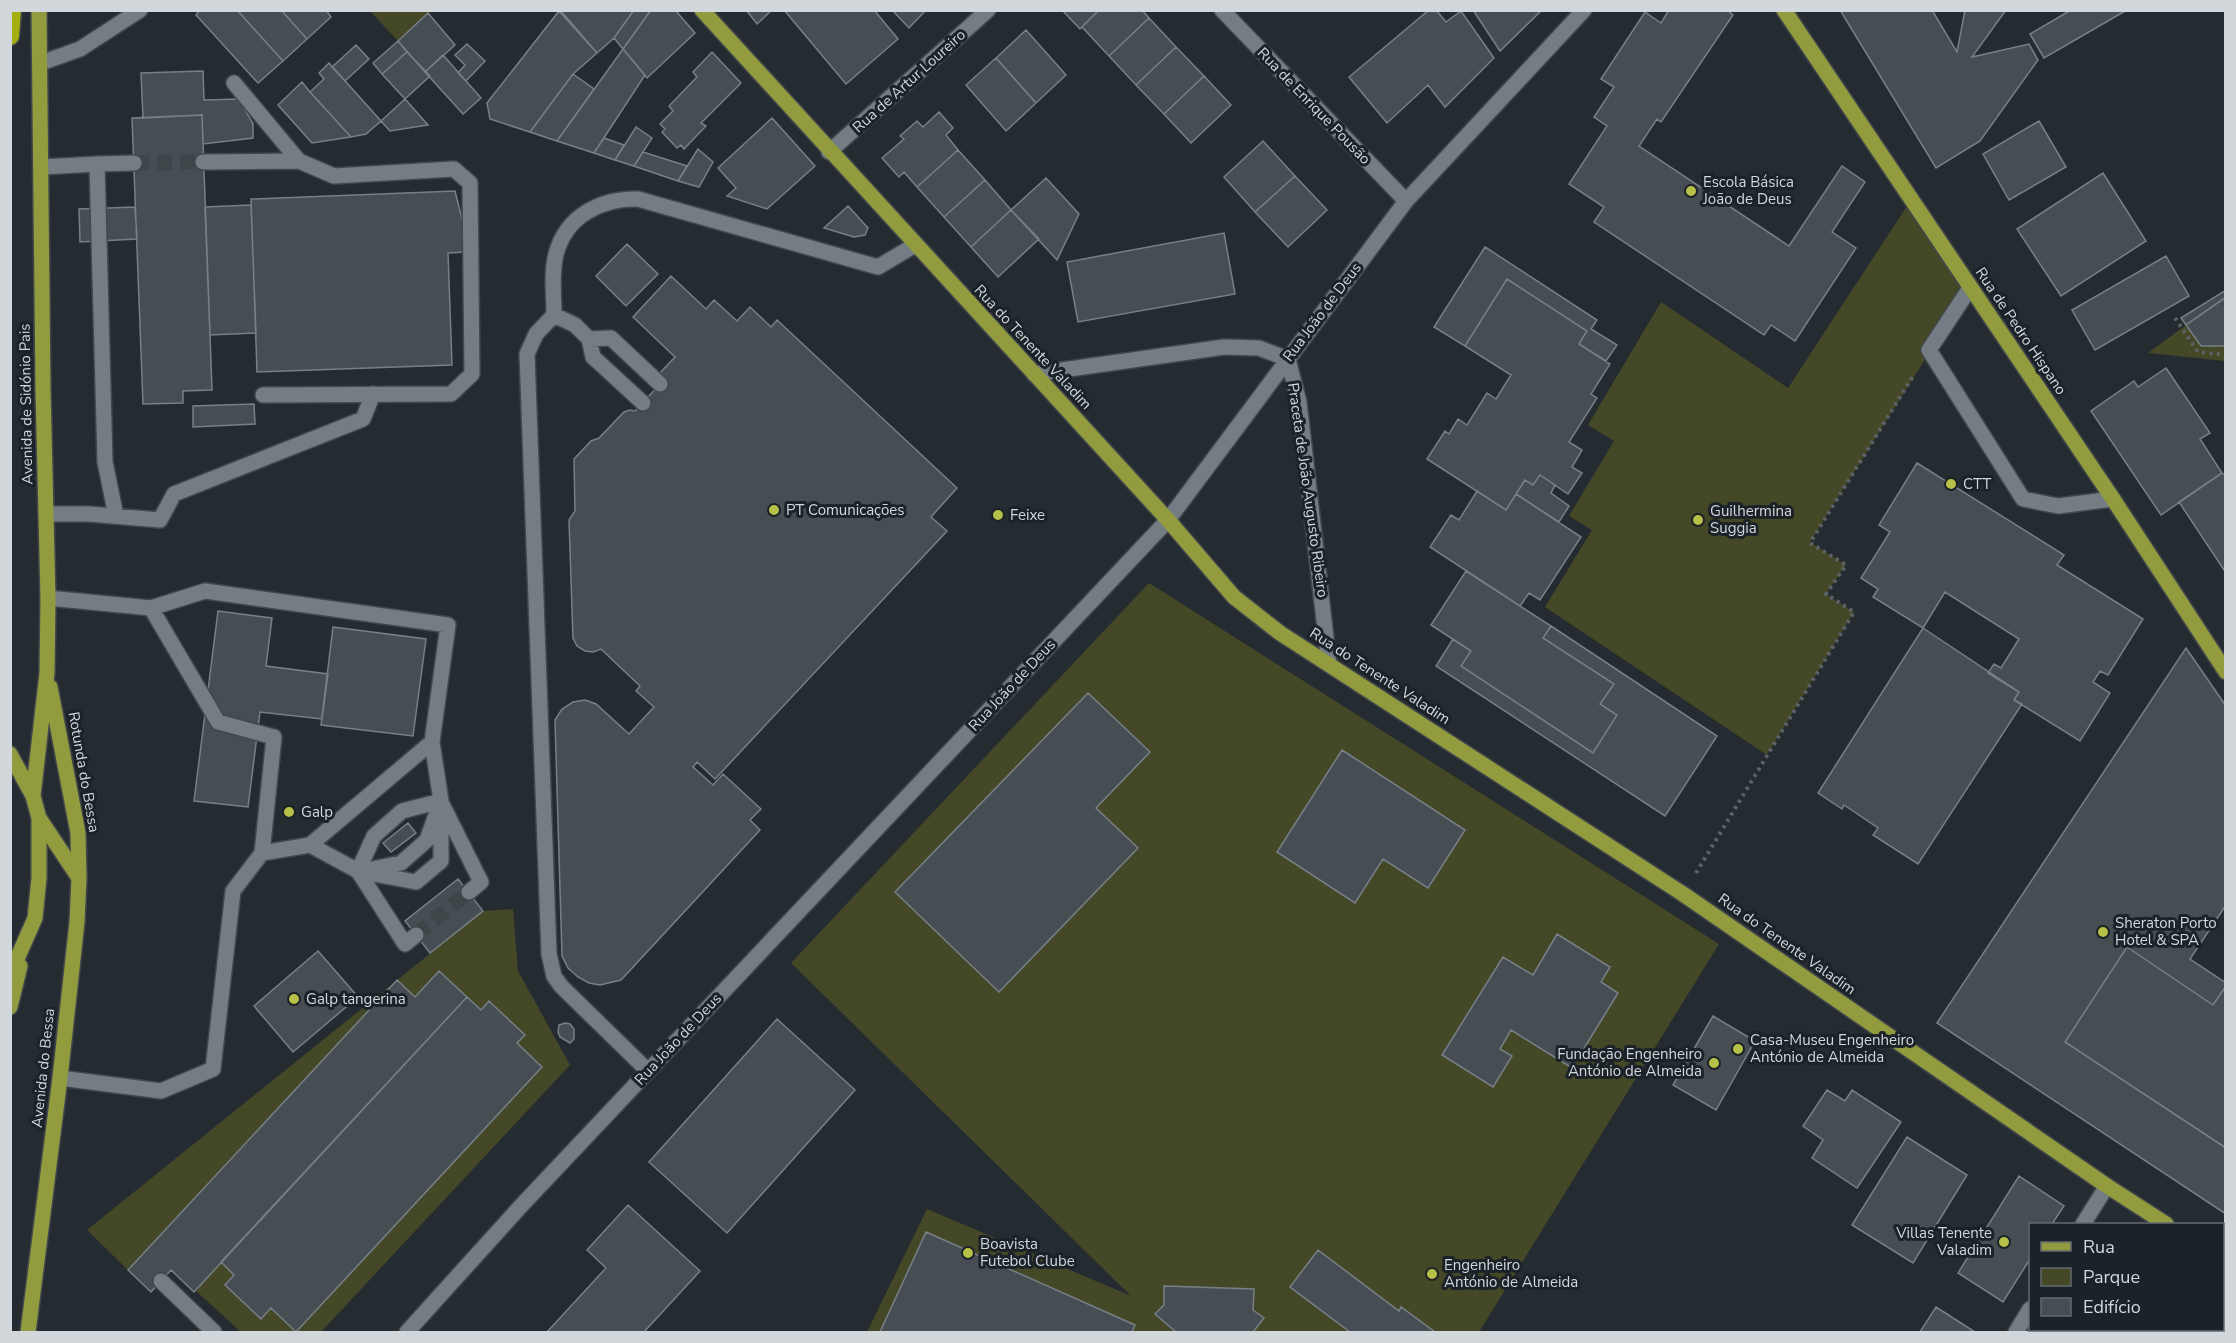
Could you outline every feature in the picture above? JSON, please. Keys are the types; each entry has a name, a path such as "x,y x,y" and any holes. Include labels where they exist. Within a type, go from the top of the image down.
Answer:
{"highway":[{"path":"10,36 12,10"}],"main road":[{"name":"Avenida de Sidónio Pais","path":"33,796 47,673 48,598 43,390 39,10"},
{"name":"Rua do Tenente Valadim","path":"702,10 829,152 1168,520 1234,597 1280,633 1683,894 2107,1186 2164,1223"},
{"name":"Rua de Pedro Hispano","path":"1784,10 2113,499 2226,672"},
{"name":"Rotunda do Bessa","path":"47,673 78,833 79,878"},
{"path":"10,754 33,796 39,818 39,878 35,918 10,975"},
{"path":"39,818 79,878"},
{"name":"Avenida do Bessa","path":"28,1332 60,1078 77,922 79,878"},
{"path":"10,1007 24,947"}],"street":[{"path":"41,63 80,49 140,10"},
{"name":"Rua de Artur Loureiro","path":"829,152 988,10"},
{"name":"Rua de Enrique Pousão","path":"1222,10 1406,201"},
{"name":"Rua João de Deus","path":"407,1332 648,1071 1168,520 1406,201 1584,10"},
{"path":"234,83 299,161"},
{"path":"203,162 299,161 334,176 454,169 470,183 472,374 451,394 263,395"},
{"path":"41,167 134,163"},
{"path":"98,164 105,462 116,516"},
{"path":"648,1071 561,986 554,976 549,954 527,354 536,334 554,315 556,255 563,237 573,223 587,211 603,203 620,199 638,199 878,267 915,244"},
{"path":"1970,288 1929,350 2023,499 2058,506 2113,499"},
{"path":"554,315 575,325 589,339 593,357 643,403"},
{"path":"589,339 611,338 660,384"},
{"path":"1034,374 1224,347 1259,348 1288,359"},
{"name":"Praceta de João Augusto Ribeiro","path":"1288,359 1299,402 1329,664"},
{"path":"47,514 89,513 160,520 174,494 363,419 373,394"},
{"path":"48,598 151,608 205,591 448,625 432,742 441,801 441,861 416,882 358,871 310,845"},
{"path":"60,1078 161,1091 213,1069 233,891 262,853 274,737 218,722 151,608"},
{"path":"262,853 310,845 432,742"},
{"path":"358,871 401,863 427,840 441,801"},
{"path":"358,871 374,836 402,812 441,801"},
{"path":"441,801 481,882 469,892"},
{"path":"358,871 405,944 416,935"},
{"path":"2084,1223 2107,1186"},
{"path":"161,1281 214,1332"},
{"path":"2016,1332 2029,1312"}],"path":[{"path":"2175,318 2198,352 2226,355"},
{"path":"1683,894 1854,612 1826,594 1846,565 1810,543 1929,350"}],"green space":[{"path":"370,11 431,11 398,41"},
{"path":"1911,200 1970,288 1810,542 1846,565 1826,594 1854,612 1767,755 1545,607 1592,530 1569,516 1614,441 1588,425 1661,302 1788,388"},
{"path":"2186,325 2201,346 2225,346 2225,361 2148,353"},
{"path":"1149,583 1719,944 1479,1332 867,1332 927,1209 1131,1296 791,963"},
{"path":"513,909 518,971 570,1065 321,1332 241,1332 195,1290 221,1262 234,1275 225,1285 261,1318 271,1308 296,1331 542,1067 517,1043 525,1035 489,1001 481,1010 439,971 415,997 128,1270 87,1230 483,911"}],"building":[{"path":"200,10 237,10 283,61 258,83 196,15"},
{"path":"237,10 281,10 307,39 283,61"},
{"path":"281,10 326,10 331,17 307,39"},
{"path":"560,10 634,10 614,38 597,53"},
{"path":"634,10 651,10 623,49 614,38"},
{"path":"651,10 675,10 695,33 647,78 623,49"},
{"path":"746,10 772,10 757,24"},
{"path":"784,10 874,10 898,39 846,84"},
{"path":"892,10 926,10 909,28"},
{"path":"1062,10 1099,10 1080,29"},
{"path":"1099,10 1142,10 1149,18 1109,56 1082,27"},
{"path":"1429,10 1436,10 1446,22 1461,11 1494,58 1445,107 1428,85 1387,123 1349,77"},
{"path":"1473,10 1542,10 1500,51"},
{"path":"1669,10 1727,10 1733,15 1661,122 1657,119 1639,146 1789,246 1842,166 1865,182 1832,232 1856,248 1795,341 1771,325 1764,335 1594,222 1604,207 1569,184 1607,126 1594,117 1614,87 1601,79 1645,12 1661,23"},
{"path":"1840,10 1932,10 1957,52 1965,10 2006,10 1972,57 2029,44 2038,60 1980,141 1936,168"},
{"path":"2071,10 2127,10 2044,58 2030,34"},
{"path":"559,11 597,53 573,74 530,132 490,119 487,103"},
{"path":"428,13 455,45 425,72 398,41"},
{"path":"1149,18 1176,47 1136,85 1109,56"},
{"path":"1026,30 1066,75 1036,103 996,58"},
{"path":"398,41 407,52 382,74 373,63"},
{"path":"467,44 485,61 466,81 458,73 465,65 455,55"},
{"path":"356,45 369,59 345,81 332,67"},
{"path":"1176,47 1204,76 1164,114 1136,85"},
{"path":"623,49 645,75 594,153 557,141"},
{"path":"407,52 430,76 405,99 382,74"},
{"path":"712,52 741,83 701,123 706,126 684,149 681,145 677,148 662,132 665,129 660,124 673,111 669,106 697,77 693,72"},
{"path":"443,55 481,98 463,114 425,72"},
{"path":"996,58 1036,103 1006,131 966,85"},
{"path":"329,63 381,121 366,134 351,137 310,92 324,79 319,73"},
{"path":"203,71 204,100 239,99 253,124 253,138 203,144 202,115 143,118 141,73"},
{"path":"573,74 594,89 557,141 530,132"},
{"path":"1204,76 1231,105 1191,143 1164,114"},
{"path":"302,82 351,137 312,143 278,105"},
{"path":"405,99 428,125 390,131 381,121"},
{"path":"939,112 953,128 946,135 958,150 917,187 904,172 899,177 882,158 904,139 900,136 917,121 923,127"},
{"path":"202,115 212,390 183,391 183,403 143,404 132,118"},
{"path":"772,118 815,166 767,209 727,196 736,188 718,168"},
{"path":"2039,121 2066,167 2009,200 1983,154"},
{"path":"636,127 652,138 634,166 615,160"},
{"path":"604,138 624,145 615,160 594,153"},
{"path":"1263,141 1295,176 1255,212 1224,177"},
{"path":"698,149 713,162 699,187 678,181"},
{"path":"958,150 985,180 944,217 917,187"},
{"path":"643,152 687,166 678,181 634,166"},
{"path":"2103,173 2146,241 2061,296 2017,229"},
{"path":"1295,176 1327,210 1288,247 1255,212"},
{"path":"1046,178 1079,214 1057,260 1011,210"},
{"path":"985,180 1011,210 971,247 944,217"},
{"path":"455,191 465,231 465,252 448,253 452,365 257,372 251,199"},
{"path":"251,205 256,333 210,335 205,207"},
{"path":"848,206 868,228 865,235 854,237 824,228"},
{"path":"135,207 137,239 80,242 79,209"},
{"path":"1011,210 1039,239 998,277 971,247"},
{"path":"1224,233 1235,294 1078,322 1067,262"},
{"path":"627,244 658,274 626,306 596,276"},
{"path":"1485,247 1597,320 1591,329 1617,345 1606,361 1579,344 1587,331 1507,279 1465,346 1434,327"},
{"path":"2166,256 2189,296 2095,350 2072,310"},
{"path":"671,276 706,309 714,300 737,321 750,307 771,327 777,320 957,488 931,517 947,531 715,779 697,762 693,767 713,785 723,774 761,809 750,820 760,830 621,980 600,985 589,983 578,977 568,968 562,956 555,720 562,709 573,702 585,700 596,704 629,734 654,707 636,691 640,686 601,649 593,652 585,651 577,646 573,638 569,520 575,511 574,459 591,441 599,438 624,412 635,411 664,380 658,375 675,357 633,317"},
{"path":"1507,279 1587,331 1579,344 1610,364 1591,394 1597,398 1569,442 1582,450 1572,467 1582,473 1568,494 1540,475 1533,485 1525,480 1506,510 1427,459 1445,431 1449,434 1458,419 1467,425 1487,393 1496,399 1511,375 1465,346"},
{"path":"2226,290 2226,297 2186,325 2181,318"},
{"path":"2226,297 2226,346 2201,346 2186,325"},
{"path":"2166,368 2210,433 2200,439 2222,473 2161,515 2091,411 2134,381 2138,387"},
{"path":"254,404 255,424 193,427 193,406"},
{"path":"1917,463 2064,555 2057,565 2143,619 2108,675 2100,671 2093,682 2110,693 2080,741 2014,700 2019,692 1988,673 1994,664 2001,668 2019,639 1945,592 1923,628 1873,597 1878,589 1861,578 1890,532 1879,525"},
{"path":"2222,473 2226,476 2226,573 2179,502"},
{"path":"1540,475 1555,485 1551,493 1569,506 1559,522 1516,494 1525,480 1533,485"},
{"path":"1477,491 1506,510 1516,494 1581,537 1540,600 1529,593 1520,606 1430,547 1451,515 1459,520"},
{"path":"1466,571 1551,626 1543,638 1614,684 1600,704 1617,715 1593,753 1461,666 1471,651 1431,625"},
{"path":"218,611 272,618 266,666 328,674 322,719 260,712 248,807 194,801"},
{"path":"1551,626 1717,736 1665,816 1436,666 1453,639 1471,651 1461,666 1593,753 1617,715 1600,704 1614,684 1543,638"},
{"path":"333,627 426,639 413,736 321,725"},
{"path":"1923,628 2019,692 2014,700 2022,704 1918,864 1873,835 1878,828 1844,805 1842,809 1818,793"},
{"name":"Sheraton Porto Hotel & SPA","path":"2186,648 2226,706 2226,905 2190,959 2226,983 2226,1214 1937,1023"},
{"path":"1088,693 1150,752 1096,808 1138,848 999,992 895,892"},
{"path":"1342,750 1465,830 1428,888 1383,859 1355,903 1277,852"},
{"path":"408,823 416,833 391,852 383,843"},
{"path":"458,879 483,911 430,953 405,921"},
{"path":"1557,934 1610,967 1601,982 1618,993 1572,1068 1511,1030 1500,1049 1512,1056 1493,1087 1442,1055 1503,957 1533,975"},
{"path":"2127,947 2213,1005 2226,986 2226,1148 2065,1042"},
{"path":"318,951 358,997 293,1052 254,1006"},
{"path":"439,971 467,997 194,1292 171,1270 151,1292 128,1270 397,980 415,997"},
{"path":"467,997 481,1010 489,1001 525,1035 517,1043 542,1067 296,1332 271,1308 261,1319 225,1285 234,1275 221,1262"},
{"name":"Fundação Engenheiro António de Almeida","path":"1713,1016 1755,1041 1716,1110 1673,1085"},
{"path":"777,1019 855,1090 727,1233 649,1162"},
{"path":"570,1024 574,1029 574,1039 570,1043 560,1037 558,1032 559,1025"},
{"path":"1827,1090 1845,1101 1852,1090 1901,1122 1857,1188 1812,1158 1823,1140 1803,1126"},
{"path":"1907,1137 1967,1175 1913,1263 1852,1225"},
{"name":"Villas Tenente Valadim","path":"2019,1176 2064,1206 2053,1223 2029,1223 2029,1261 2003,1302 1958,1273"},
{"path":"628,1205 700,1271 644,1332 547,1332 606,1268 587,1250"},
{"name":"Boavista Futebol Clube","path":"926,1232 1135,1325 1132,1332 880,1332"},
{"path":"1318,1250 1399,1311 1401,1307 1435,1332 1350,1332 1290,1287"},
{"path":"1164,1286 1254,1289 1253,1310 1264,1318 1253,1332 1176,1332 1155,1314 1164,1305"},
{"path":"1936,1307 1975,1332 1920,1332"},
{"path":"2146,1331 2198,1331 2197,1332"}],"tunnel":[{"path":"134,163 203,162"},
{"path":"416,935 469,892"}],"place":[{"name":"Escola Básica João de Deus","path":"1691,191"},
{"name":"CTT","path":"1951,484"},
{"name":"PT Comunicações","path":"774,510"},
{"name":"Feixe","path":"998,515"},
{"name":"Guilhermina Suggia","path":"1698,520"},
{"name":"Galp","path":"289,812"},
{"name":"Sheraton Porto Hotel & SPA","path":"2103,932"},
{"name":"Galp tangerina","path":"294,999"},
{"name":"Casa-Museu Engenheiro António de Almeida","path":"1738,1049"},
{"name":"Fundação Engenheiro António de Almeida","path":"1714,1063"},
{"name":"Villas Tenente Valadim","path":"2004,1242"},
{"name":"Boavista Futebol Clube","path":"968,1253"},
{"name":"Engenheiro António de Almeida","path":"1432,1274"}]}
